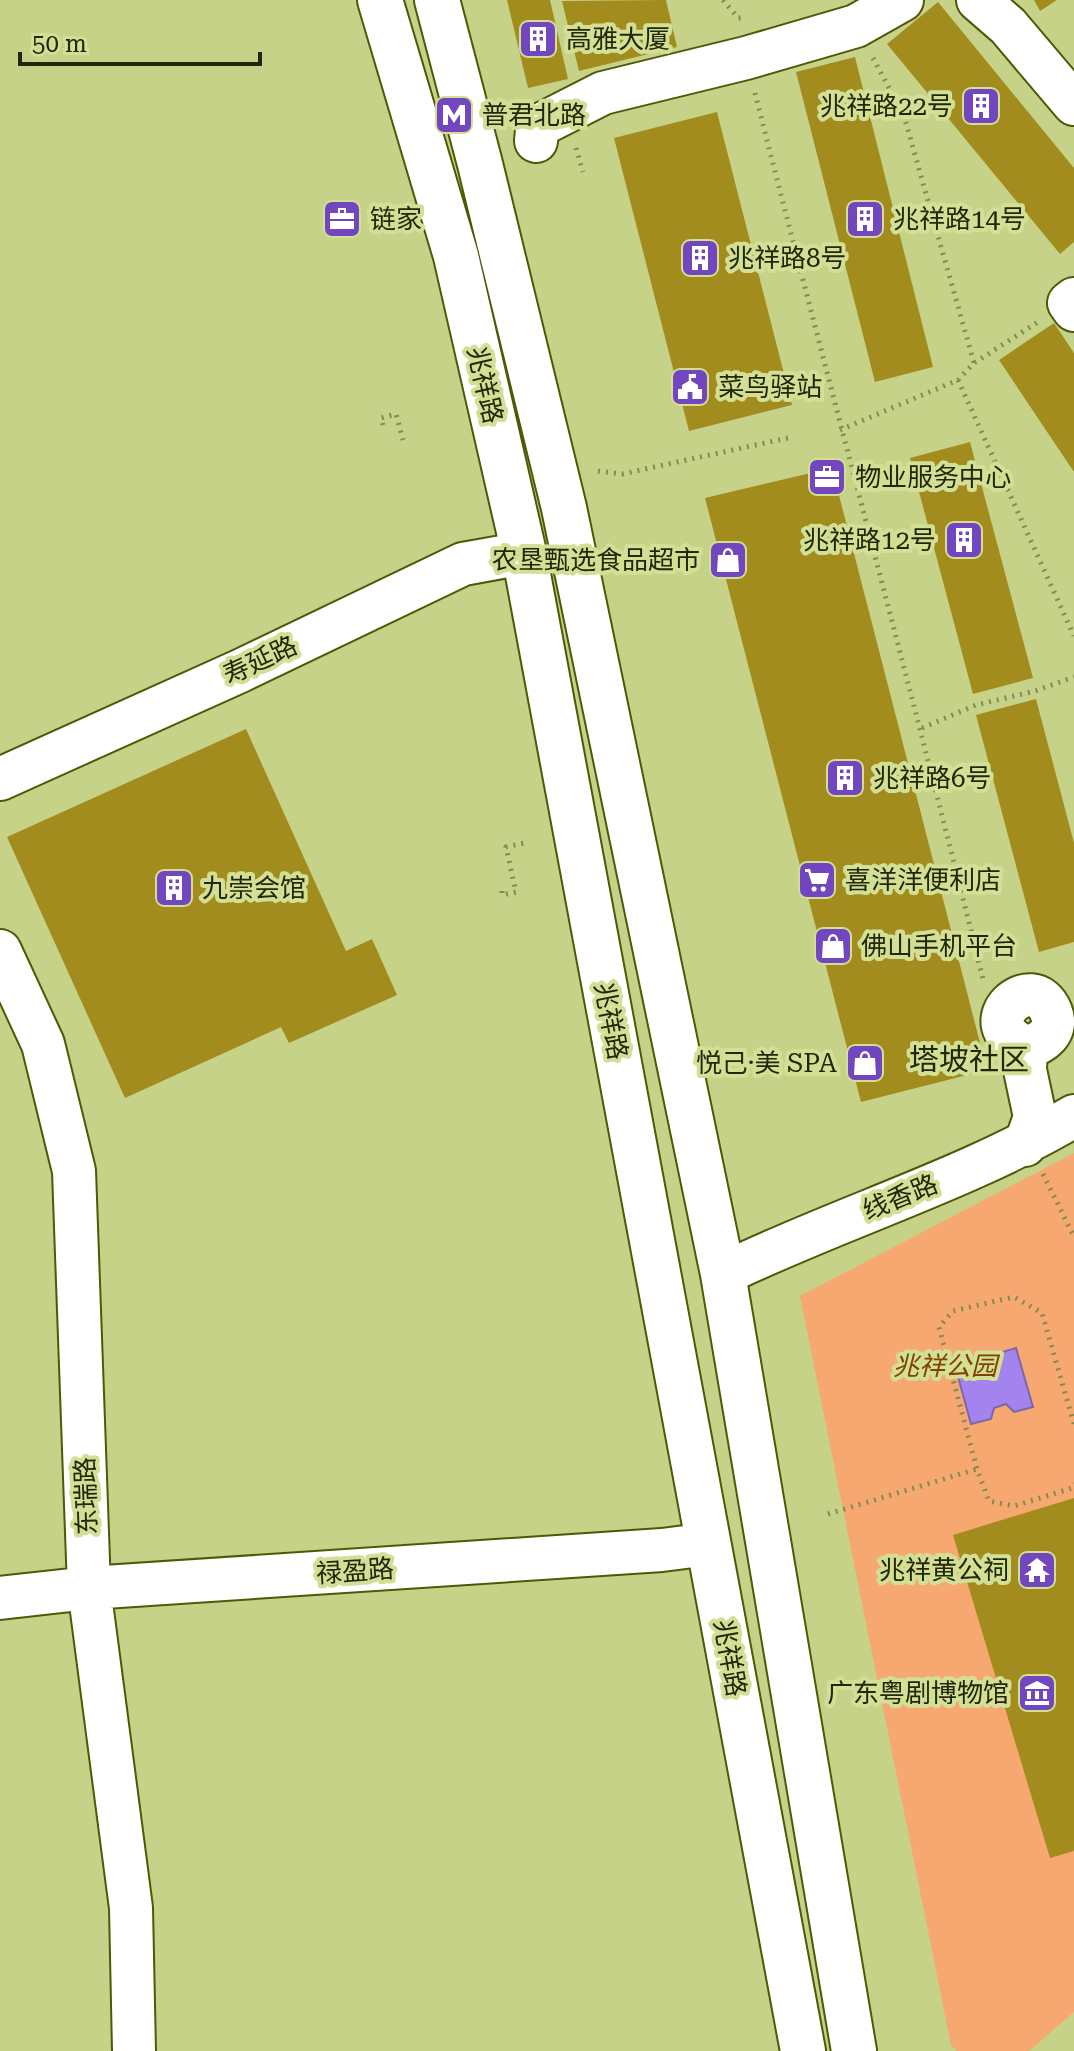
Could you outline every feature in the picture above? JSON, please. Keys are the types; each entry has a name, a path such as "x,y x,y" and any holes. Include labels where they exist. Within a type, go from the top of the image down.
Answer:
{"main road":[{"path":"370,0 394,48"},
{"name":"兆祥路","path":"380,0 456,256 524,553 803,2051"},
{"name":"兆祥路","path":"437,0 564,508 723,1274 854,2051"}],"street":[{"path":"556,143 537,130 546,122 603,93 746,58 856,26 902,0"},
{"path":"978,0 1008,26 1074,104"},
{"name":"寿延路","path":"0,779 240,671 463,564 524,553"},
{"name":"东瑞路","path":"0,951 43,1044 74,1171 89,1588 131,1908 134,2051"},
{"path":"1025,1145 1035,1117 1025,1070 1026,1047 1039,1044 1049,1035 1062,998"},
{"name":"线香路","path":"723,1274 772,1250 1025,1145 1074,1116"},
{"name":"禄盈路","path":"0,1598 89,1588 662,1550 709,1544"}],"path":[{"path":"723,0 738,18 752,16"},
{"path":"856,26 904,116 974,363"},
{"path":"746,58 840,430 922,728 985,988"},
{"path":"556,143 583,172"},
{"path":"840,430 958,380 974,363 1072,304"},
{"path":"958,380 1074,636"},
{"path":"383,425 381,418 396,414 403,440"},
{"path":"598,471 622,474 788,438"},
{"path":"922,728 976,705 1035,691 1074,677"},
{"path":"502,891 502,895 516,892 506,847 529,842"},
{"path":"1025,1145 1074,1237"},
{"path":"1074,1424 1042,1313 1014,1297 953,1311 939,1327 977,1469 989,1501 1014,1506 1072,1488 1074,1483"},
{"path":"828,1514 977,1469"}],"green space":[{"name":"兆祥公园","path":"1074,1153 1074,2012 1029,2051 957,2051 951,2045 800,1296"}],"shaded area":[{"path":"1016,1348 1033,1407 1014,1412 1006,1404 994,1408 991,1419 971,1424 955,1366"}],"building":[{"name":"高雅大厦","path":"507,0 550,0 568,79 528,88"},
{"path":"666,0 677,47 579,71 562,1"},
{"path":"1034,0 1057,0 1040,11"},
{"name":"兆祥路22号","path":"938,2 1074,168 1074,242 1060,254 887,44"},
{"name":"兆祥路14号","path":"855,57 933,367 875,382 796,72"},
{"name":"兆祥路8号","path":"717,112 792,405 689,431 614,138"},
{"path":"1054,323 1074,353 1074,472 999,360"},
{"name":"兆祥路12号","path":"970,442 1033,678 973,694 910,458"},
{"name":"兆祥路6号","path":"832,468 987,1070 861,1102 705,498"},
{"path":"1036,699 1074,843 1074,942 1039,952 976,715"},
{"name":"九崇会馆","path":"246,729 346,951 372,939 397,995 289,1043 281,1027 125,1098 7,837"},
{"name":"广东粤剧博物馆","path":"1074,1498 1074,1851 1050,1858 953,1535"}],"place":[{"name":"高雅大厦","path":"538,39"},
{"name":"兆祥路22号","path":"981,106"},
{"name":"普君北路","path":"454,115"},
{"name":"链家","path":"342,219"},
{"name":"兆祥路14号","path":"865,219"},
{"name":"兆祥路8号","path":"700,258"},
{"name":"菜鸟驿站","path":"690,387"},
{"name":"物业服务中心","path":"827,477"},
{"name":"兆祥路12号","path":"964,540"},
{"name":"农垦甄选食品超市","path":"728,560"},
{"name":"兆祥路6号","path":"845,778"},
{"name":"喜洋洋便利店","path":"817,880"},
{"name":"九崇会馆","path":"174,888"},
{"name":"佛山手机平台","path":"833,946"},
{"name":"悦己·美 SPA","path":"865,1063"},
{"name":"兆祥黄公祠","path":"1037,1570"},
{"name":"广东粤剧博物馆","path":"1037,1693"}],"district":[{"name":"塔坡社区","path":"969,1059"}]}
